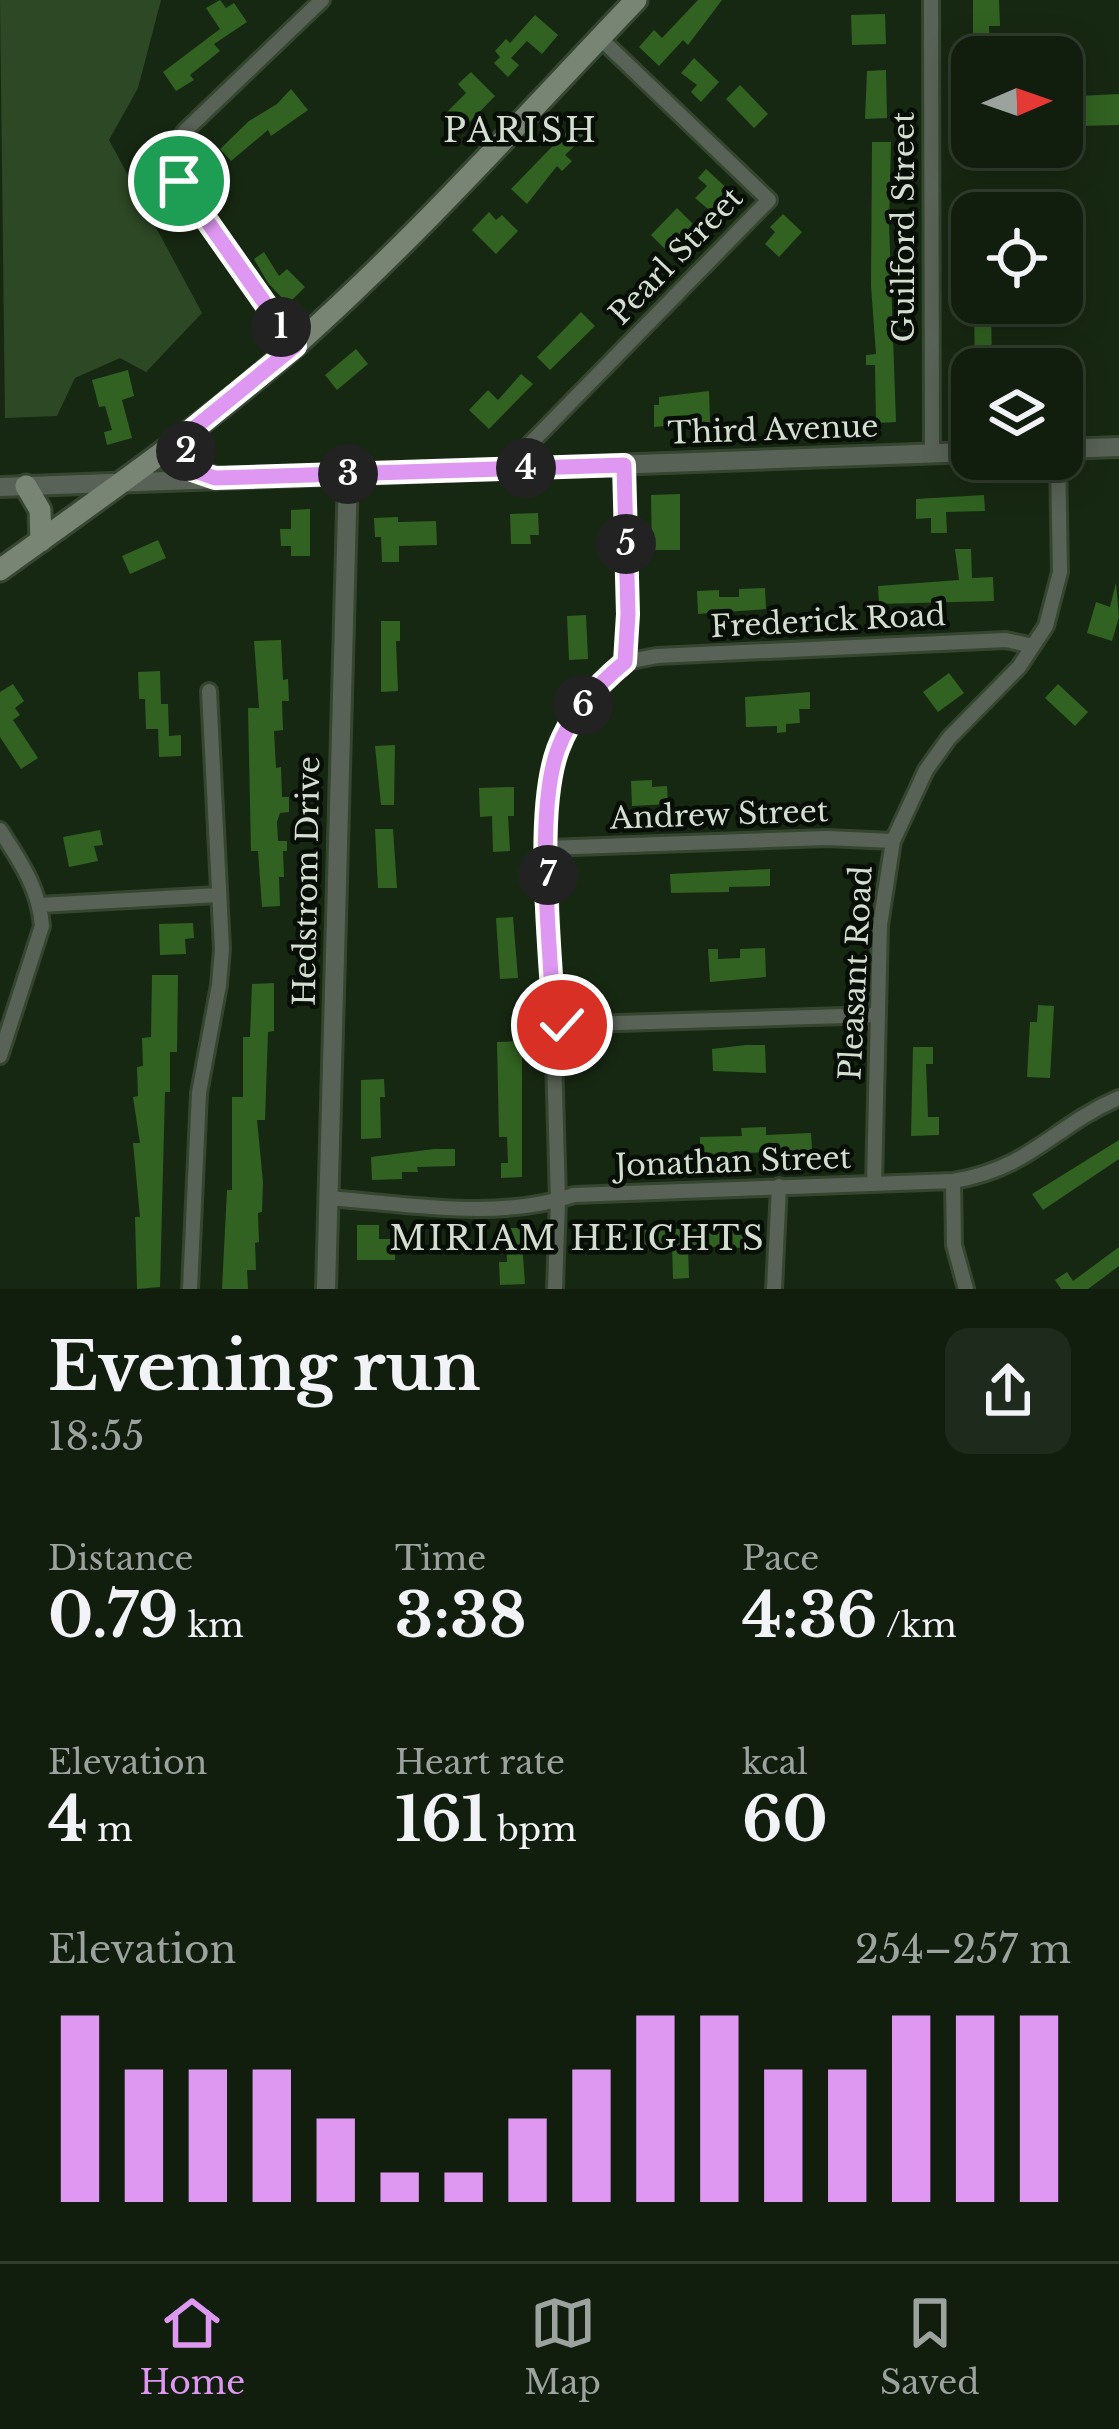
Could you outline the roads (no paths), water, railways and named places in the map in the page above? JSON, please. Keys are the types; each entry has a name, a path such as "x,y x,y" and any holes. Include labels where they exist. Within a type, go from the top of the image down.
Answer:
{"main road":[{"path":"0,570 125,482 295,346 406,242 636,0"},
{"path":"192,430 186,448 188,464 215,478"},
{"path":"26,486 40,510 41,541"}],"street":[{"path":"295,346 179,181 169,154 185,131 322,0"},
{"name":"Guilford Street","path":"931,0 932,454"},
{"name":"Pearl Street","path":"514,468 520,454 769,200 600,38"},
{"path":"1083,448 1119,447"},
{"name":"Third Avenue","path":"0,487 951,453"},
{"path":"555,1289 558,1200 547,803 558,748 586,700 625,662 624,465"},
{"name":"Hedstrom Drive","path":"326,1289 348,474"},
{"name":"Pleasant Road","path":"874,1184 880,925 893,841 926,770 949,738 1019,667 1046,626 1060,572 1058,480"},
{"name":"Frederick Road","path":"625,662 657,656 1006,640 1033,646"},
{"path":"190,1289 199,1093 222,949 209,691"},
{"path":"0,830 28,874 40,905 38,947 0,1056"},
{"name":"Andrew Street","path":"547,848 826,838 893,841"},
{"path":"40,905 218,895"},
{"path":"554,1025 878,1015"},
{"name":"Jonathan Street","path":"329,1198 472,1209 547,1205 574,1195 953,1181 1010,1166 1119,1098"},
{"path":"953,1181 954,1245 966,1289"},
{"path":"774,1289 779,1186"}],"district":[{"name":"PARISH","path":"521,130"},
{"name":"MIRIAM HEIGHTS","path":"578,1238"}]}
